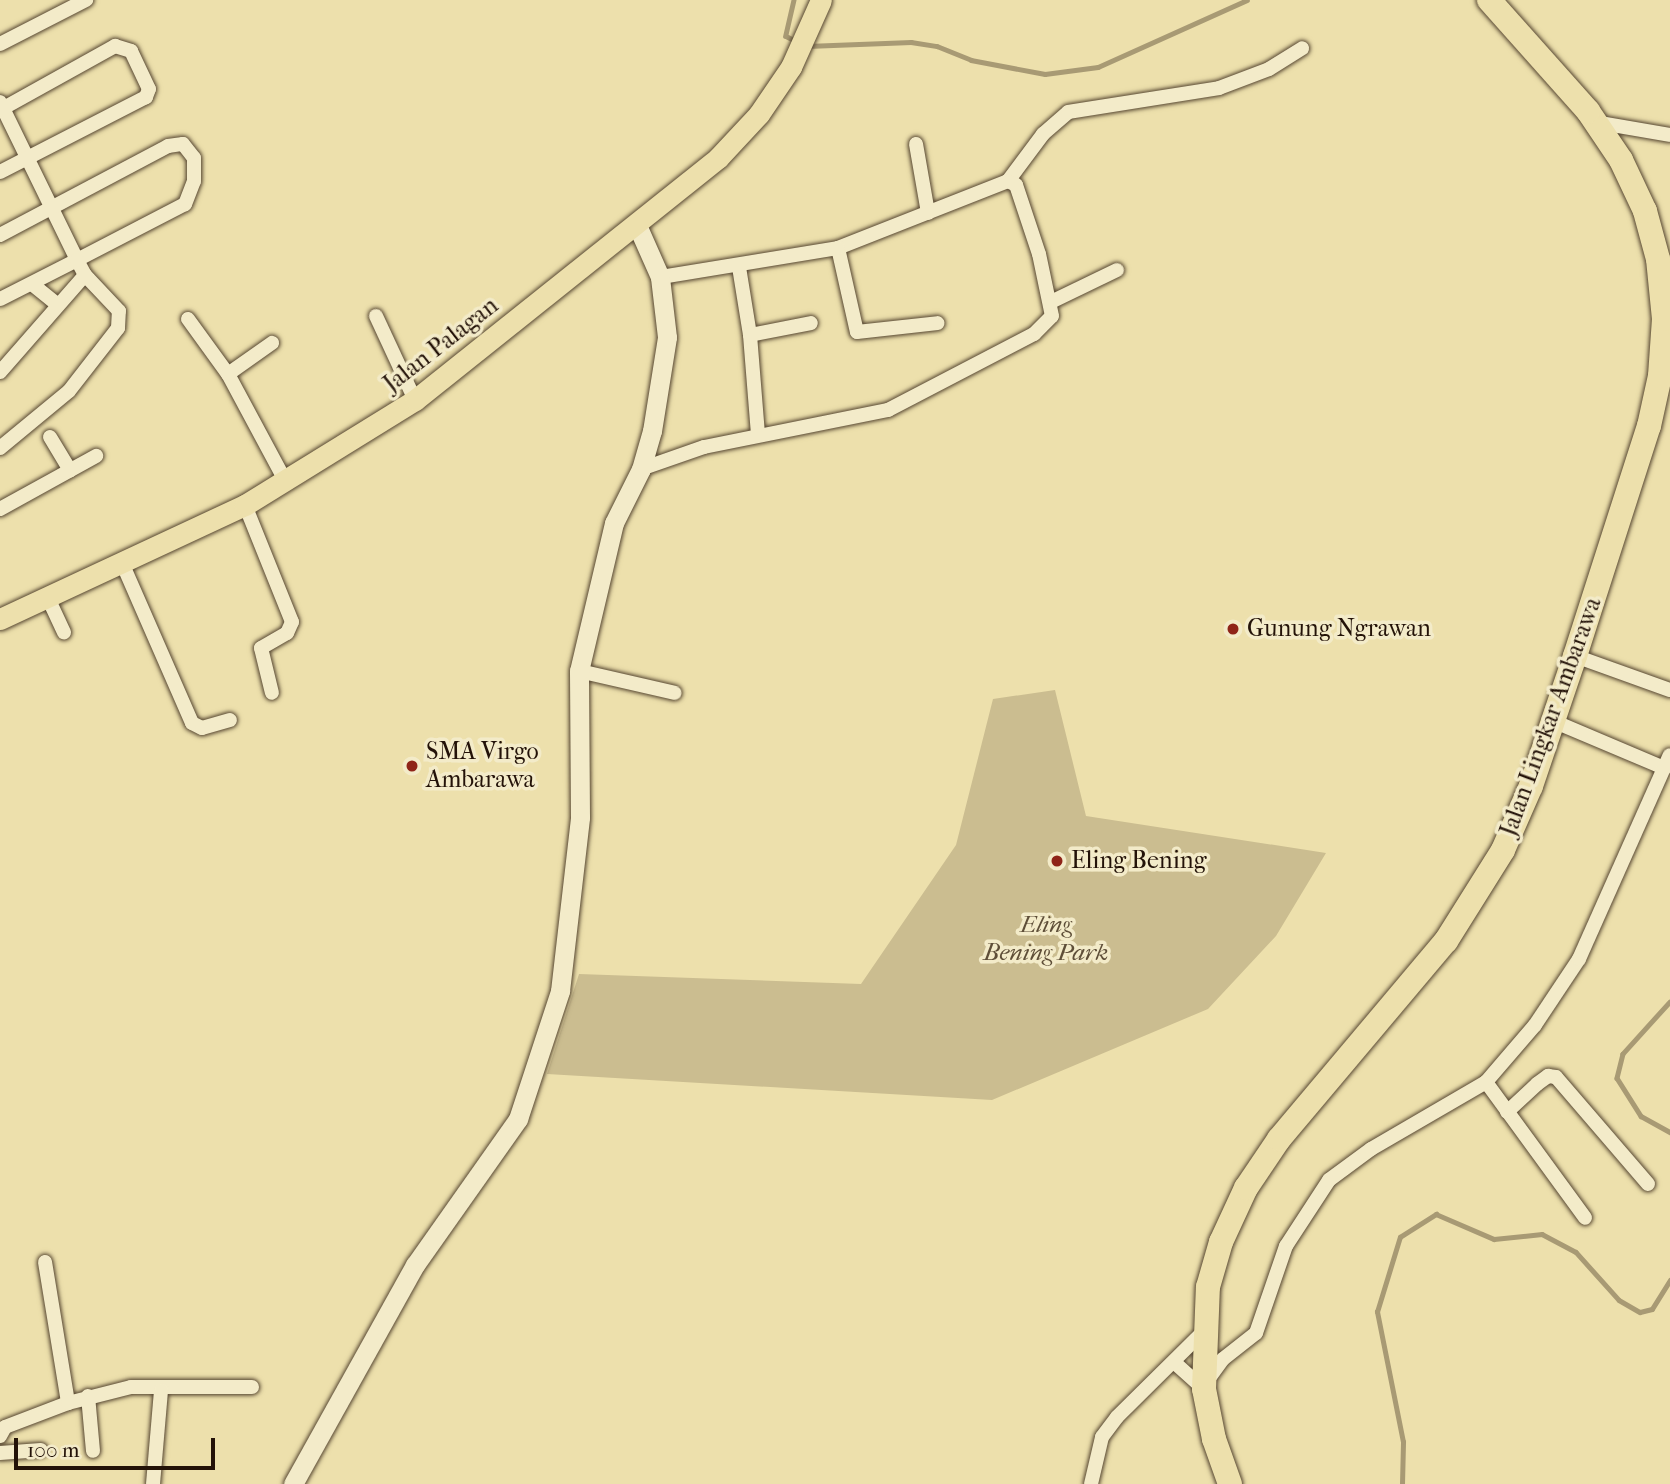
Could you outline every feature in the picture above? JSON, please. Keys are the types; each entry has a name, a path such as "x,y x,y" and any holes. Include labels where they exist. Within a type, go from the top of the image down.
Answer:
{"highway":[{"name":"Jalan Lingkar Ambarawa","path":"1230,1484 1214,1440 1204,1388 1203,1333 1208,1287 1221,1242 1246,1188 1308,1101 1446,941 1476,898 1503,850 1575,656 1649,426 1660,376 1664,319 1658,259 1645,211 1620,160 1595,122 1489,0"}],"main road":[{"name":"Jalan Palagan","path":"0,619 123,565 245,505 415,400 718,158 759,114 791,67 811,30 821,0"}],"street":[{"path":"0,44 86,0"},
{"path":"0,172 27,158 146,97 149,89 146,74 122,46 1,107 27,158 85,275 119,311 118,328 69,391 0,449"},
{"path":"660,277 739,267 838,248 1008,181 1043,134 1068,112 1219,88 1269,69 1301,48"},
{"path":"1595,122 1670,135"},
{"path":"0,235 177,142 194,158 194,181 185,204 0,299"},
{"path":"916,144 928,213"},
{"path":"641,469 758,435 888,410 1047,326 1053,301 1016,185 1008,181"},
{"path":"293,1484 362,1367 389,1310 504,1144 532,1085 560,991 576,882 579,671 614,523 641,469 667,337 660,277 637,225"},
{"path":"838,248 857,332 938,323"},
{"path":"739,267 750,335 758,435"},
{"path":"1053,301 1116,270"},
{"path":"0,372 85,275"},
{"path":"32,284 58,305"},
{"path":"376,316 415,400"},
{"path":"188,319 228,374 286,482"},
{"path":"750,335 811,323"},
{"path":"228,374 272,343"},
{"path":"51,437 71,470"},
{"path":"0,509 96,456"},
{"path":"245,505 292,622 287,633 261,648 272,693"},
{"path":"123,565 192,723 202,728 230,720"},
{"path":"48,598 64,633"},
{"path":"1575,656 1670,690"},
{"path":"579,671 675,693"},
{"path":"1175,1363 1204,1388 1223,1359 1256,1333 1286,1246 1329,1180 1371,1149 1486,1082 1535,1026 1579,959 1667,762 1553,721"},
{"path":"1507,1112 1548,1076 1556,1077 1648,1184"},
{"path":"1486,1082 1585,1218"},
{"path":"44,1262 68,1403"},
{"path":"1091,1484 1102,1437 1117,1417 1203,1333 1223,1359"},
{"path":"0,1436 5,1427 68,1403 131,1387 161,1390 252,1387"},
{"path":"153,1484 161,1390"},
{"path":"88,1396 93,1451"},
{"path":"0,1453 41,1450"}],"green space":[{"name":"Eling Bening Park","path":"1055,690 1086,816 1326,853 1276,936 1208,1009 992,1100 547,1074 579,974 861,984 956,845 993,699"}],"waterway":[{"path":"794,0 786,36 796,41"},
{"path":"807,46 911,42 937,46 971,60 1045,74 1098,67 1247,0"},
{"path":"1670,1002 1623,1054 1617,1078 1641,1116 1670,1132"},
{"path":"1402,1484 1403,1442 1377,1312 1400,1237 1436,1214 1494,1239 1542,1234 1576,1252 1619,1300 1640,1312 1652,1309 1670,1280"}],"place":[{"name":"Gunung Ngrawan","path":"1233,629"},
{"name":"SMA Virgo Ambarawa","path":"412,766"},
{"name":"Eling Bening","path":"1057,861"}]}
